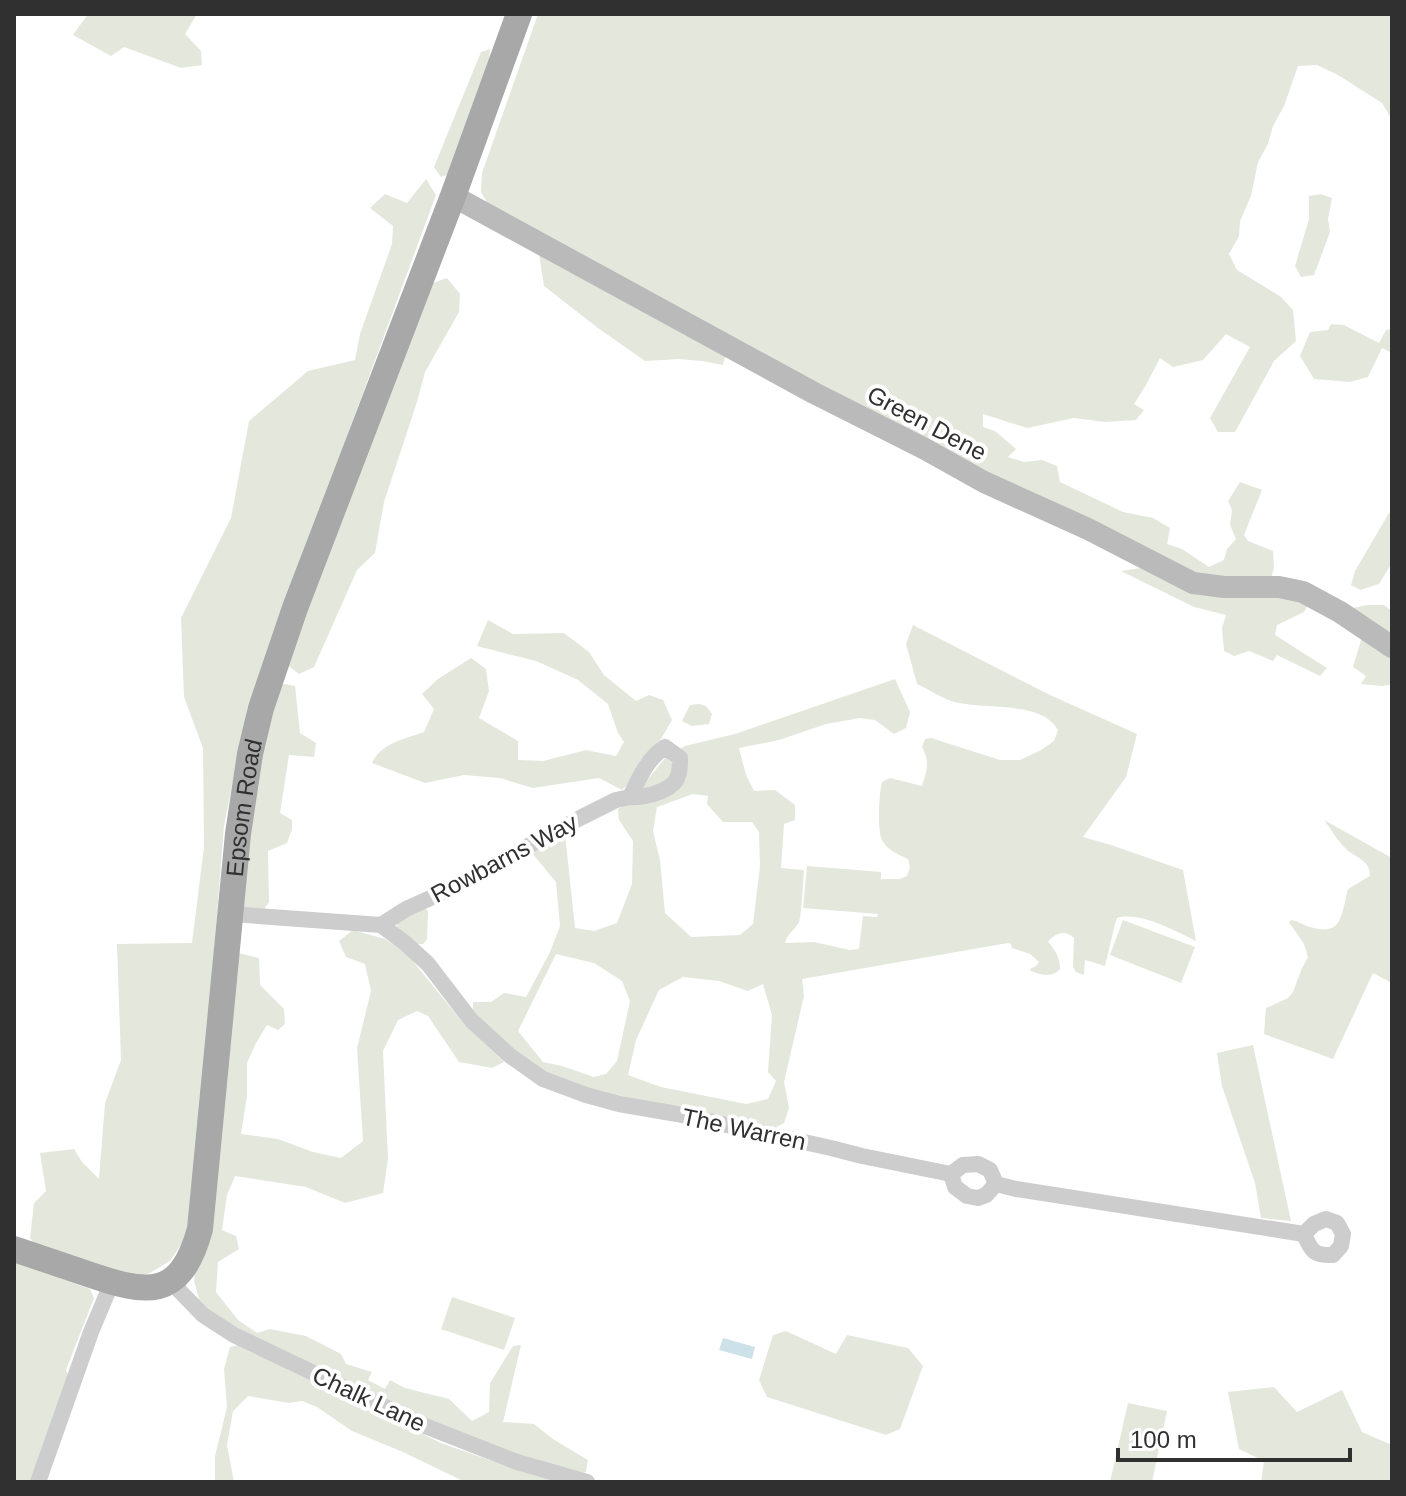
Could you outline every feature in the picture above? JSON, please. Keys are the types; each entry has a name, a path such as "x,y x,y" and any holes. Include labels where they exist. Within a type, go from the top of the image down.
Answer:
{"main road":[{"name":"Epsom Road","path":"170,1281 184,1269 194,1252 200,1229 238,834 250,754 261,708 295,608 453,196 519,14"},
{"path":"14,1249 132,1287 153,1288 170,1281"}],"street":[{"name":"Green Dene","path":"453,196 984,482 1088,529 1193,583 1224,587 1279,587 1303,592 1340,612 1392,647"},
{"name":"Rowbarns Way","path":"381,925 582,817 616,800 630,797"},
{"path":"231,914 381,925"},
{"name":"The Warren","path":"381,925 428,964 471,1020 509,1055 543,1079 586,1095 951,1174 963,1165 978,1164 990,1170 996,1184 1016,1189 1304,1234"},
{"path":"951,1174 955,1187 967,1196 978,1198 986,1195 996,1184"},
{"name":"Chalk Lane","path":"170,1281 203,1315 234,1335 425,1426 517,1462 587,1482"},
{"path":"38,1482 112,1282"}],"shaded area":[{"path":"88,14 197,14 185,34 201,51 202,65 181,68 124,47 111,56 73,35"},
{"path":"538,14 1392,14 1392,120 1382,103 1338,75 1317,65 1298,66 1284,106 1258,162 1251,196 1240,221 1239,236 1229,254 1237,270 1280,296 1293,310 1296,341 1274,361 1235,432 1218,432 1210,418 1250,347 1226,334 1203,360 1173,367 1160,358 1134,404 1144,410 1136,420 1105,422 1074,418 1027,428 983,414 983,427 995,431 1016,449 1008,457 1024,462 1042,460 1057,466 1060,482 1123,512 1153,518 1170,528 1167,544 1182,549 1209,567 1224,560 1227,549 1236,539 1230,525 1232,510 1228,501 1240,482 1262,490 1244,535 1248,541 1273,551 1271,578 1194,576 929,446 489,206 481,192 482,173"},
{"path":"490,49 489,61 447,175 441,177 434,167 481,52"},
{"path":"426,179 436,195 248,705 224,826 193,1212 185,1239 170,1261 150,1273 126,1280 37,1247 30,1238 34,1203 46,1191 40,1153 74,1149 99,1179 105,1103 121,1060 117,944 192,943 204,847 203,748 184,697 181,618 231,518 249,421 308,371 355,360 360,334 392,244 393,226 370,208 385,194 407,203"},
{"path":"1321,194 1332,198 1328,219 1330,232 1314,275 1301,277 1295,266 1309,219 1309,196"},
{"path":"539,254 726,353 723,365 679,359 645,361 544,286"},
{"path":"447,278 460,294 459,312 425,372 384,502 375,553 357,570 314,667 299,674 285,663 433,283"},
{"path":"1331,324 1344,325 1379,343 1386,330 1392,329 1392,353 1382,348 1368,377 1350,382 1314,379 1300,356 1310,332 1328,330"},
{"path":"1392,512 1392,563 1379,584 1360,590 1351,585 1355,571"},
{"path":"1148,567 1309,603 1304,612 1277,625 1275,635 1327,668 1320,676 1277,655 1273,661 1249,651 1234,656 1224,651 1222,628 1226,615 1194,607 1121,571"},
{"path":"1384,605 1392,611 1392,641 1353,608"},
{"path":"488,620 513,634 564,633 589,652 604,675 636,701 649,695 663,700 672,720 661,739 640,761 635,777 622,790 599,778 533,788 500,778 464,775 425,783 372,763 387,746 424,732 434,709 422,694 438,679 471,658 486,669 489,691 479,718 518,741 518,760 543,761 586,750 616,756 624,742 608,704 578,680 536,661 477,646"},
{"path":"913,625 1050,695 1137,734 1126,777 1083,837 1183,870 1196,941 1157,923 1126,917 1117,918 1105,966 1085,960 1084,975 1073,967 1074,938 1064,933 1057,934 1048,942 1060,965 1057,972 1050,975 1031,971 1039,962 1008,943 802,979 804,996 784,1082 789,1108 784,1123 771,1130 566,1085 524,1060 473,1013 473,1002 491,1002 504,993 526,997 560,926 556,882 532,853 565,834 575,928 594,931 617,923 632,884 633,841 619,820 618,809 629,802 666,757 685,746 735,734 895,679 910,712 906,728 894,734 875,720 860,718 739,748 754,791 775,790 795,805 795,820 784,824 781,868 804,870 801,912 799,922 785,943 814,942 859,949 863,916 877,917 878,914 803,908 807,866 881,872 881,881 907,876 910,867 908,859 887,847 880,835 882,782 890,778 922,786 927,766 922,747 925,739 931,738 1000,760 1020,760 1054,741 1058,730 1050,720 1038,714 951,701 917,684 906,644","holes":["693,794 708,796 707,804 723,822 752,822 759,832 760,866 753,924 740,935 691,937 665,913 660,860 653,831 657,807","556,954 594,963 622,981 630,1001 617,1061 606,1074 594,1077 543,1062 518,1031","683,977 719,981 748,991 763,984 772,1015 768,1072 776,1081 768,1099 746,1104 661,1087 628,1075 636,1040 659,990"]},
{"path":"1362,637 1392,657 1392,684 1361,684 1366,676 1353,667"},
{"path":"276,685 295,686 300,733 316,743 314,757 289,755 280,813 292,820 292,829 287,843 268,851 269,902 264,909 243,908 243,829"},
{"path":"690,705 706,706 712,714 709,724 692,726 682,721"},
{"path":"1324,820 1392,858 1392,983 1373,973 1333,1059 1264,1034 1266,1008 1288,998 1293,992 1308,957 1304,944 1289,922 1321,929 1335,926 1342,915 1348,889 1370,876 1365,862 1345,848"},
{"path":"425,908 428,911 427,939 423,944 415,944 401,932 397,926 398,920"},
{"path":"1123,920 1195,947 1181,983 1110,955"},
{"path":"353,930 385,939 407,954 464,1024 504,1062 492,1068 459,1062 428,1016 417,1011 398,1020 383,1051 388,1159 383,1193 345,1203 306,1187 235,1176 227,1195 222,1230 236,1236 239,1249 218,1262 216,1292 238,1320 257,1333 270,1329 306,1336 341,1354 346,1364 372,1372 368,1380 385,1389 390,1380 405,1388 449,1399 472,1421 489,1412 490,1383 513,1346 521,1345 503,1422 534,1424 588,1460 586,1472 576,1476 491,1448 246,1338 201,1306 194,1281 195,1271 239,953 259,958 260,985 284,1009 285,1024 278,1030 267,1025 247,1063 247,1096 241,1134 278,1139 341,1158 363,1141 357,1048 371,991 365,964 346,957 339,941"},
{"path":"1253,1045 1291,1221 1261,1218 1255,1183 1222,1086 1217,1053"},
{"path":"14,1261 90,1289 94,1298 66,1370 71,1380 36,1482 14,1482"},
{"path":"452,1297 515,1318 504,1350 441,1329"},
{"path":"786,1331 836,1354 847,1335 908,1348 923,1366 900,1429 886,1435 767,1397 759,1380 773,1335"},
{"path":"723,1338 755,1347 752,1359 719,1350"},
{"path":"238,1345 441,1443 564,1482 465,1482 352,1431 317,1407 302,1401 289,1403 248,1396 233,1411 227,1445 234,1482 215,1482 215,1456 227,1407 224,1369 230,1347"},
{"path":"1274,1387 1297,1412 1342,1390 1362,1432 1392,1445 1392,1482 1261,1482 1264,1461 1239,1449 1228,1392"},
{"path":"1128,1403 1167,1411 1152,1482 1110,1482"}]}
